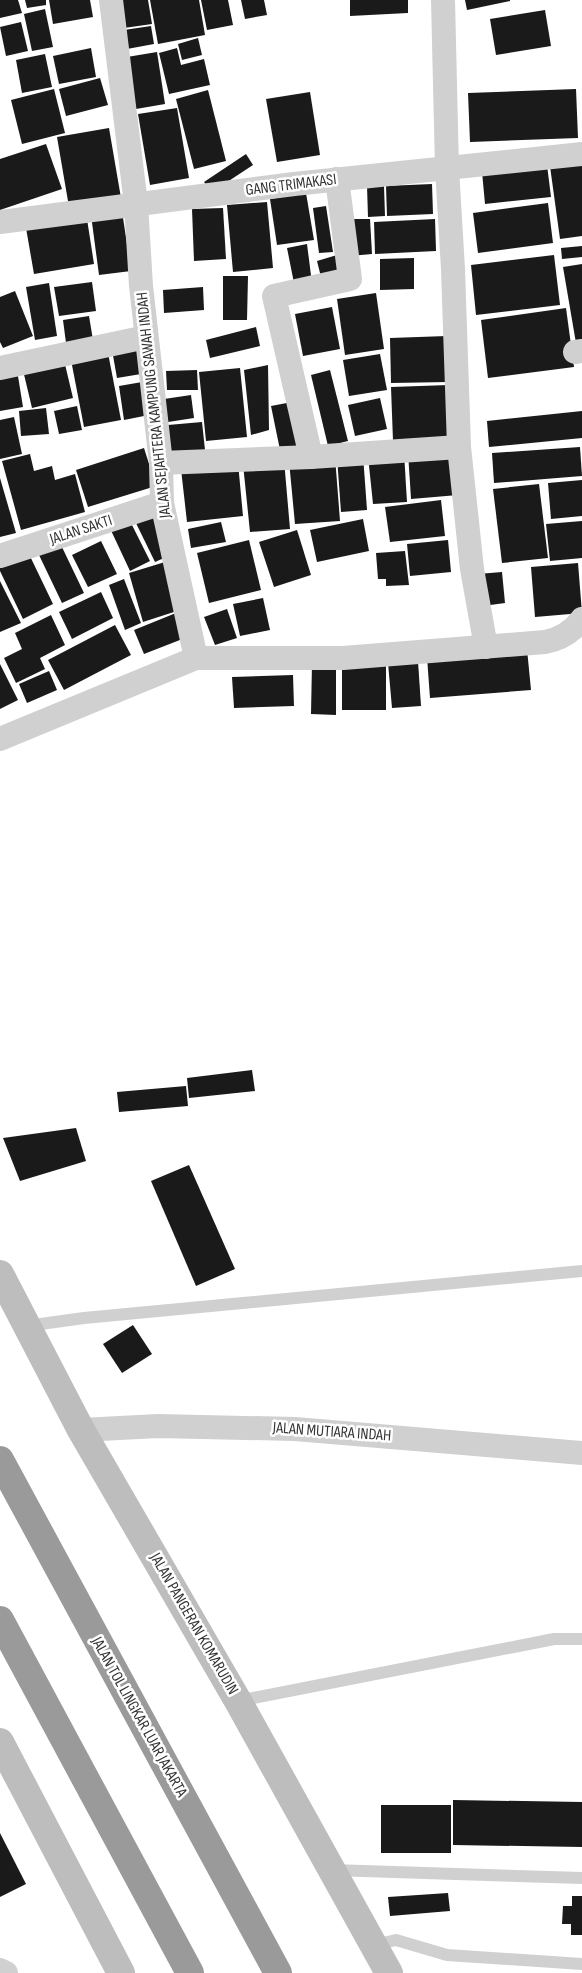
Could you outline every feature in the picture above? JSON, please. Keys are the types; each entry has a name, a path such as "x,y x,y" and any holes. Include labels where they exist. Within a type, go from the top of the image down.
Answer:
{"highway":[{"name":"JALAN TOL LINGKAR LUAR JAKARTA","path":"0,1460 278,1973"},
{"path":"0,1620 190,1973"}],"street":[{"name":"JALAN SEJAHTERA KAMPUNG SAWAH INDAH","path":"111,0 136,204 146,337 161,463 162,503 196,658"},
{"path":"443,0 447,168 453,269 459,448 472,569 486,647"},
{"name":"GANG TRIMAKASI","path":"0,222 337,180 582,154"},
{"path":"312,458 274,296 350,280 337,180"},
{"path":"0,368 146,337"},
{"path":"161,463 312,458 459,448"},
{"name":"JALAN SAKTI","path":"0,556 162,503"},
{"path":"0,739 196,658 343,658 559,640 576,628 582,619"},
{"name":"JALAN PANGERAN KOMARUDIN","path":"0,1274 81,1430 238,1701 389,1973"},
{"name":"JALAN MUTIARA INDAH","path":"81,1430 158,1426 295,1429 582,1453"},
{"path":"0,1742 121,1973"},
{"path":"0,1970 6,1973"}],"lane":[{"path":"26,1326 84,1318 582,1271"},
{"path":"238,1701 554,1640 582,1640"},
{"path":"332,1870 582,1878"},
{"path":"374,1945 396,1940 447,1955 582,1964"}],"building":[{"path":"0,0 18,0 22,13 0,18"},
{"path":"25,0 46,0 46,5 27,8"},
{"path":"49,0 90,0 93,17 53,24"},
{"path":"120,0 148,0 152,24 124,28"},
{"path":"150,0 199,0 205,35 158,44"},
{"path":"201,0 228,0 233,25 207,30"},
{"path":"241,0 264,0 267,15 245,19"},
{"path":"350,0 408,0 408,13 350,16"},
{"path":"465,0 510,0 510,1 467,10"},
{"path":"45,9 53,47 32,51 24,14"},
{"path":"545,10 551,46 496,55 490,19"},
{"path":"21,22 28,51 6,56 0,27"},
{"path":"151,26 154,44 127,49 124,30"},
{"path":"198,38 202,55 182,60 178,44"},
{"path":"91,48 96,77 59,84 53,56"},
{"path":"177,48 181,65 204,59 210,85 169,94 159,53"},
{"path":"157,52 165,104 136,109 127,57"},
{"path":"45,54 52,87 22,93 16,60"},
{"path":"100,78 108,105 66,116 59,89"},
{"path":"54,89 65,133 22,144 11,100"},
{"path":"576,89 578,138 470,142 468,93"},
{"path":"208,90 226,161 194,169 176,99"},
{"path":"310,92 320,155 277,162 266,99"},
{"path":"177,108 189,178 150,185 138,114"},
{"path":"109,128 121,198 69,207 57,137"},
{"path":"46,144 62,189 0,210 0,159"},
{"path":"246,154 253,165 212,192 204,182"},
{"path":"582,155 582,236 560,239 549,159"},
{"path":"547,165 551,197 485,204 482,172"},
{"path":"432,184 433,214 387,216 386,186"},
{"path":"367,186 384,186 385,216 368,217"},
{"path":"306,193 314,240 277,245 270,199"},
{"path":"267,202 273,268 233,272 227,205"},
{"path":"548,203 553,243 478,253 473,213"},
{"path":"326,206 333,252 319,253 313,208"},
{"path":"223,208 226,259 194,261 192,209"},
{"path":"122,211 131,271 99,275 91,215"},
{"path":"87,219 94,264 34,274 26,228"},
{"path":"347,219 370,219 372,254 350,256"},
{"path":"435,219 436,251 375,254 374,222"},
{"path":"307,244 312,283 294,283 287,248"},
{"path":"582,246 582,257 562,259 561,248"},
{"path":"337,255 341,272 321,277 317,261"},
{"path":"554,255 560,305 476,315 471,265"},
{"path":"414,258 414,289 380,290 380,259"},
{"path":"582,264 582,348 577,349 563,267"},
{"path":"223,276 248,276 247,320 223,320"},
{"path":"92,282 96,311 59,316 54,287"},
{"path":"49,283 57,336 35,340 26,287"},
{"path":"203,287 204,310 164,313 163,290"},
{"path":"15,291 33,336 3,348 0,342 0,297"},
{"path":"376,293 384,349 345,355 337,299"},
{"path":"332,307 340,349 303,356 295,314"},
{"path":"566,308 574,367 488,378 481,320"},
{"path":"89,316 93,340 66,343 63,320"},
{"path":"256,327 260,346 210,358 206,340"},
{"path":"447,336 448,382 391,383 390,338"},
{"path":"142,344 147,373 117,378 112,350"},
{"path":"108,353 121,420 84,427 71,360"},
{"path":"380,354 387,390 349,396 343,360"},
{"path":"63,356 73,398 32,408 22,366"},
{"path":"268,365 269,430 251,435 244,370"},
{"path":"240,368 247,437 206,441 199,372"},
{"path":"17,370 23,407 0,411 0,372"},
{"path":"197,370 198,390 167,390 166,371"},
{"path":"330,370 348,441 328,446 311,375"},
{"path":"148,381 154,414 124,420 119,386"},
{"path":"449,385 451,438 393,441 391,387"},
{"path":"191,395 194,418 168,422 164,399"},
{"path":"380,398 387,429 355,436 348,405"},
{"path":"292,402 304,445 280,450 271,406"},
{"path":"77,406 82,430 59,434 54,411"},
{"path":"46,408 49,434 21,436 19,411"},
{"path":"582,411 582,438 489,447 487,421"},
{"path":"14,417 22,454 0,459 0,420"},
{"path":"202,422 205,450 171,453 168,425"},
{"path":"580,447 582,476 494,483 492,453"},
{"path":"144,448 156,486 88,507 76,470"},
{"path":"455,449 458,495 411,499 408,452"},
{"path":"404,453 407,502 373,504 368,456"},
{"path":"30,454 34,471 52,466 55,480 75,474 85,512 21,530 2,461"},
{"path":"363,455 367,510 341,512 337,457"},
{"path":"335,457 340,521 295,524 289,461"},
{"path":"284,460 290,529 250,532 243,464"},
{"path":"238,463 243,516 187,522 181,469"},
{"path":"0,478 16,533 0,537"},
{"path":"582,480 582,516 551,519 548,483"},
{"path":"539,484 548,558 502,563 493,489"},
{"path":"441,500 445,536 390,542 385,507"},
{"path":"151,509 173,554 155,562 133,517"},
{"path":"127,515 150,561 130,571 108,524"},
{"path":"363,519 369,551 317,562 310,530"},
{"path":"582,521 582,558 550,561 546,524"},
{"path":"221,522 226,542 191,548 188,529"},
{"path":"297,530 311,575 274,587 259,542"},
{"path":"249,540 261,590 209,603 197,553"},
{"path":"448,540 451,572 410,576 407,544"},
{"path":"101,541 117,574 88,587 72,555"},
{"path":"61,545 84,593 62,603 39,555"},
{"path":"405,551 409,585 386,586 386,579 378,579 376,553"},
{"path":"28,552 53,604 23,619 0,571 0,565"},
{"path":"165,562 180,610 143,622 129,573"},
{"path":"578,563 582,613 535,617 531,567"},
{"path":"502,572 505,603 483,606 478,574"},
{"path":"124,579 141,623 125,630 109,585"},
{"path":"0,581 21,623 0,632"},
{"path":"101,592 113,618 72,639 59,612"},
{"path":"263,598 270,630 240,636 233,604"},
{"path":"227,609 237,638 215,645 204,617"},
{"path":"176,613 185,638 144,654 134,630"},
{"path":"51,615 65,645 40,658 45,669 16,683 4,658 22,649 15,633"},
{"path":"115,625 131,655 64,690 48,660"},
{"path":"527,649 531,690 430,698 427,657"},
{"path":"418,661 421,706 392,708 388,663"},
{"path":"342,662 386,662 386,710 342,710"},
{"path":"312,663 336,663 336,715 311,714"},
{"path":"0,664 18,700 0,709"},
{"path":"49,671 57,690 27,703 19,684"},
{"path":"293,675 294,706 234,708 232,677"},
{"path":"252,1070 255,1091 189,1098 187,1078"},
{"path":"186,1086 188,1106 119,1112 117,1092"},
{"path":"76,1128 86,1161 20,1181 3,1138"},
{"path":"189,1165 235,1269 196,1286 151,1181"},
{"path":"133,1325 152,1354 122,1373 103,1344"},
{"path":"453,1800 582,1802 582,1847 453,1845"},
{"path":"381,1805 451,1805 451,1853 381,1853"},
{"path":"0,1833 26,1884 0,1897"},
{"path":"448,1893 450,1911 390,1916 388,1897"},
{"path":"572,1896 582,1896 582,1935 571,1935 571,1924 562,1924 563,1906 572,1906"}]}
